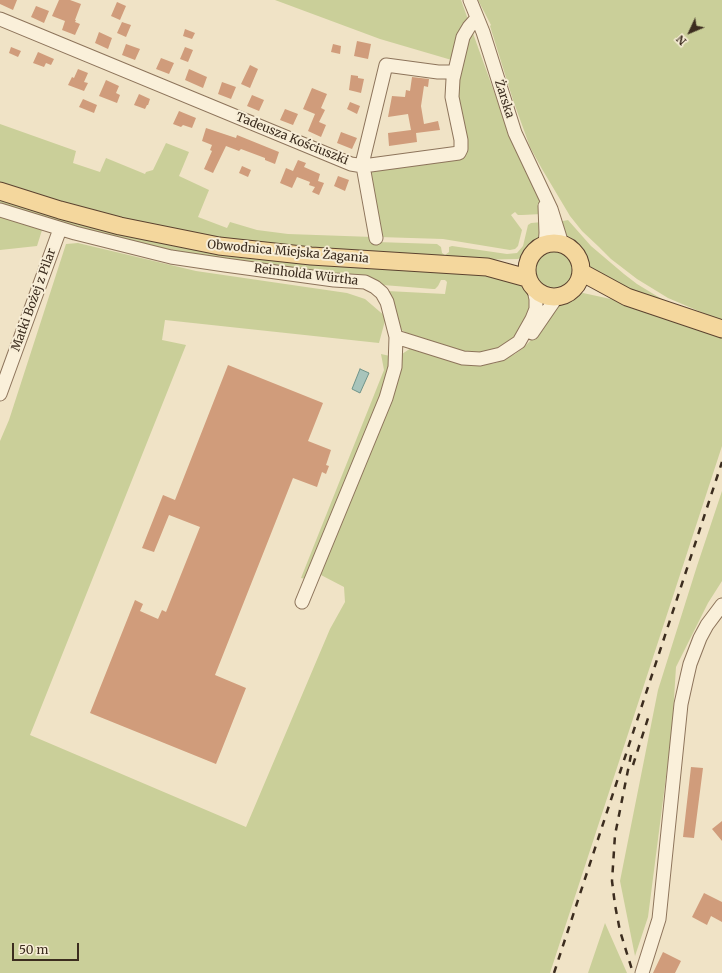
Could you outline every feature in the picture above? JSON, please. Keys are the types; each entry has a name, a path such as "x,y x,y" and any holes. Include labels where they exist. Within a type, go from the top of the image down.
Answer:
{"main road":[{"name":"Obwodnica Miejska Żagania","path":"0,191 60,210 120,226 219,246 312,256 487,267 531,284"},
{"path":"545,244 562,244 574,252 578,258 581,272 580,278 573,290 565,295 556,298 544,296 531,284 526,268 529,258 536,250 545,244"},
{"name":"Obwodnica Miejska Żagania","path":"487,267 518,262 529,258"},
{"path":"581,272 627,297 722,329"},
{"path":"573,290 589,290 627,297"}],"street":[{"name":"Żarska","path":"470,0 519,144 551,209 562,244"},
{"name":"Tadeusza Kościuszki","path":"0,19 351,164 363,166 459,153 461,149 461,140 452,97 454,72 466,31 477,18"},
{"path":"376,238 363,160 386,65 438,72 454,72"},
{"name":"Żarska","path":"545,196 545,244"},
{"name":"Reinholda Würtha","path":"0,210 60,229 171,257 334,280 365,282 379,290 385,298 396,337 395,367 386,398 302,602"},
{"name":"Matki Bożej z Pilar","path":"0,394 60,229"},
{"path":"520,342 536,309 536,299 531,284"},
{"path":"396,337 463,358 480,359 501,354 530,335 556,298"},
{"path":"642,973 659,919 681,704 690,664 700,638 707,625 722,605"}],"green space":[{"path":"275,0 461,0 506,125 538,195 541,205 542,214 518,215 515,212 511,215 522,230 518,246 515,249 510,250 443,239 379,237 369,170 461,159 466,155 460,124 455,61 380,39"},
{"path":"478,0 722,0 722,321 668,298 637,279 611,259 582,231 570,216 530,147 513,100 490,26 491,25"},
{"path":"0,124 76,151 73,163 100,172 106,158 145,174 146,172 153,170 166,143 189,152 179,176 209,190 198,217 227,228 230,222 257,230 288,234 373,237 377,242 437,244 441,247 442,253 445,255 449,252 449,247 452,246 507,254 517,253 523,246 528,225 531,223 543,222 540,241 528,254 518,259 465,260 371,254 170,232 0,186"},
{"path":"0,196 84,222 485,272 527,285 531,294 532,303 519,334 500,349 482,353 464,353 413,337 400,329 387,291 445,294 447,282 445,280 441,280 435,289 383,285 197,258 0,208"},
{"path":"0,215 43,227 37,246 0,250"},
{"path":"568,220 591,246 624,274 637,284 670,304 624,291 585,268 583,259 578,251 566,241 558,222"},
{"path":"78,243 196,271 347,293 365,299 386,317 379,343 165,320 162,340 186,345 30,735 246,827 330,629 345,602 344,587 319,574 402,354 411,348 481,365 496,363 522,349 536,335 561,302 574,295 583,293 620,301 722,336 722,446 550,973 0,973 0,441 9,420 66,244"},
{"path":"554,251 562,253 568,257 572,263 574,271 572,279 568,285 562,289 554,291 546,289 540,285 536,279 534,271 536,263 540,257 546,253"},
{"path":"381,354 390,356 389,373 306,579 301,578 384,370"},
{"path":"722,491 722,581 708,603 676,667 672,730 648,917 635,956 620,881 658,690"},
{"path":"605,923 627,973 588,973"}],"water":[{"path":"360,369 369,373 360,393 352,389"}],"building":[{"path":"0,0 17,0 13,10 0,4"},
{"path":"59,0 70,0 81,4 75,20 75,22 80,24 75,35 62,30 65,21 52,16"},
{"path":"117,2 126,6 120,20 111,16"},
{"path":"36,6 49,11 44,23 31,17"},
{"path":"122,22 131,25 126,37 117,33"},
{"path":"185,29 195,33 192,39 183,36"},
{"path":"99,32 112,38 108,49 95,43"},
{"path":"357,41 371,44 368,59 354,56"},
{"path":"126,44 140,49 135,60 122,55"},
{"path":"333,44 341,46 340,54 331,52"},
{"path":"11,47 21,51 18,57 9,53"},
{"path":"185,47 193,50 188,62 180,59"},
{"path":"38,52 54,59 51,65 46,63 44,67 33,63"},
{"path":"161,58 174,63 169,74 156,69"},
{"path":"250,65 258,69 250,88 241,84"},
{"path":"78,69 88,73 84,82 88,83 84,91 68,85 72,77 74,78"},
{"path":"189,69 207,77 203,88 185,80"},
{"path":"351,75 364,79 361,93 349,90"},
{"path":"412,77 429,79 428,87 424,86 421,106 424,124 438,121 440,130 416,133 417,142 389,146 388,133 411,130 408,114 388,117 392,96 405,97 406,90 410,91"},
{"path":"106,80 119,86 116,93 120,95 117,103 99,96"},
{"path":"222,82 236,87 231,99 218,94"},
{"path":"312,88 327,94 321,108 325,110 319,122 326,125 321,137 308,131 315,114 303,109"},
{"path":"139,94 150,99 145,109 134,105"},
{"path":"252,95 264,100 259,111 247,106"},
{"path":"83,99 97,105 94,113 79,107"},
{"path":"350,102 360,106 357,114 347,109"},
{"path":"285,109 298,114 293,125 280,120"},
{"path":"179,111 196,118 192,128 183,125 181,127 173,124"},
{"path":"206,128 236,138 237,135 279,152 275,164 265,160 265,158 241,149 239,151 226,146 213,173 204,169 212,151 210,150 212,145 202,141"},
{"path":"341,132 357,138 352,149 337,143"},
{"path":"298,160 306,163 304,167 320,174 318,181 324,183 319,195 312,192 315,187 309,185 310,182 297,177 292,188 280,183 286,168 293,171"},
{"path":"242,166 251,170 248,177 239,173"},
{"path":"338,176 349,180 345,191 334,186"},
{"path":"228,365 323,403 308,441 331,450 326,465 329,466 326,474 322,472 317,487 293,478 215,675 246,688 216,764 90,713 135,600 143,604 140,611 158,619 162,610 166,612 200,527 169,515 154,552 142,548 163,495 175,500"},
{"path":"691,767 703,768 694,838 683,837"},
{"path":"722,821 722,841 712,829"},
{"path":"704,893 722,902 722,922 711,916 707,925 692,917"},
{"path":"663,952 681,961 675,973 653,973"}],"railway":[{"path":"554,973 722,462"},
{"path":"633,765 650,712"},
{"path":"631,755 615,835 612,881 620,931 633,973"}]}
